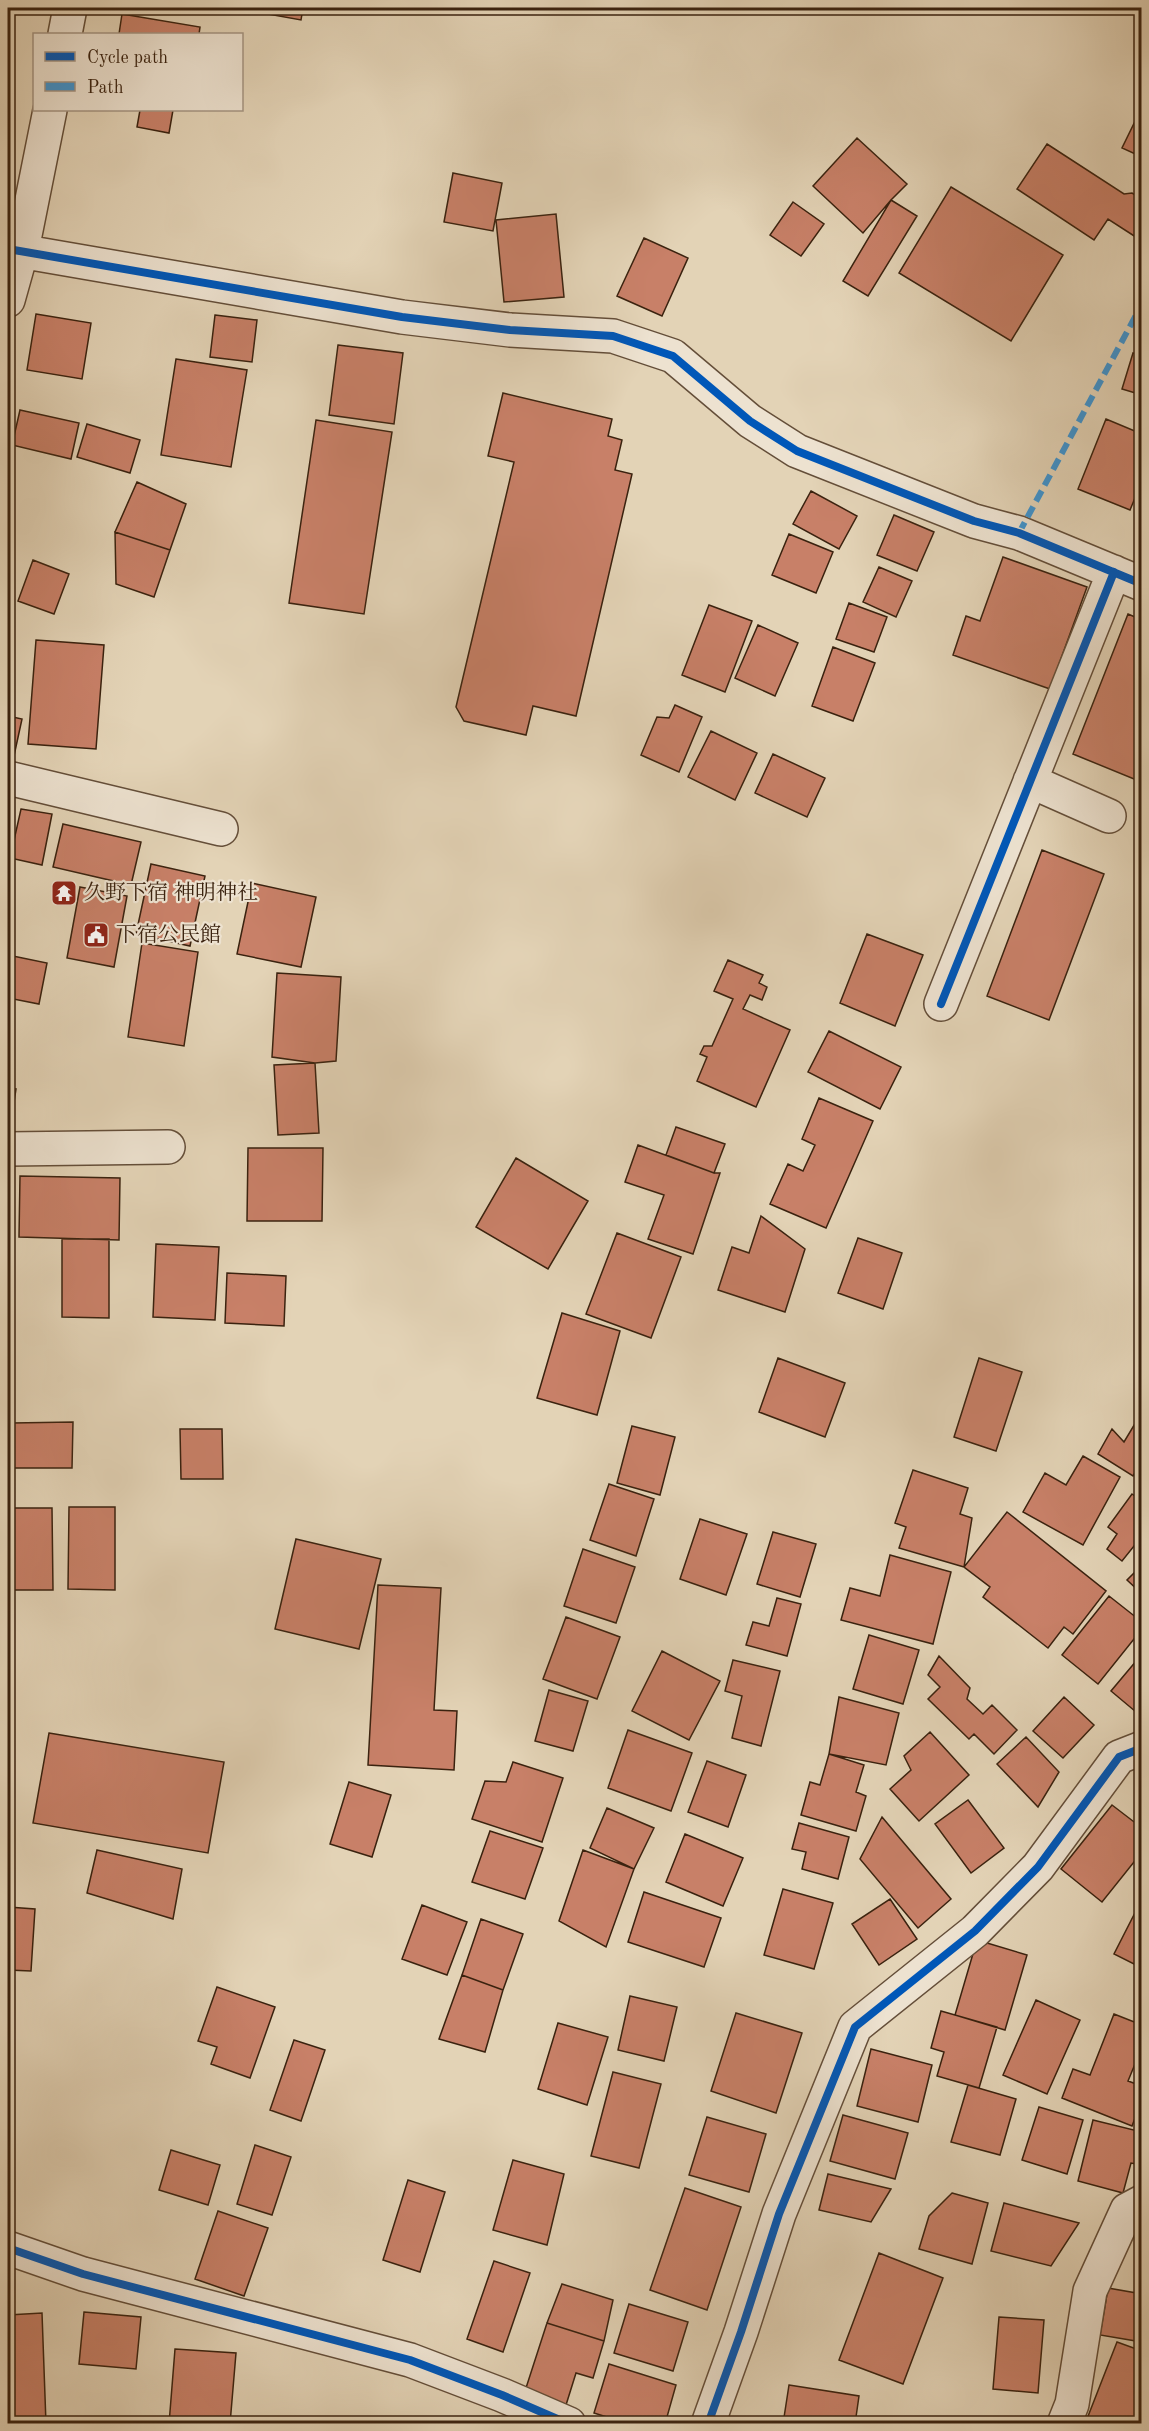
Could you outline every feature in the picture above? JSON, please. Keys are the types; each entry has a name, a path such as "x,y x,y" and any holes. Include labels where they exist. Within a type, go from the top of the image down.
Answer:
{"street":[{"path":"65,33 70,8"},
{"path":"8,300 15,250 50,111"},
{"path":"15,250 402,317 510,330 613,336 673,356 750,421 798,451 974,521 1019,533 1128,578 1030,782 941,1004"},
{"path":"8,778 221,829"},
{"path":"1030,782 1109,816"},
{"path":"8,1149 168,1147"},
{"path":"708,2424 779,2214 855,2027 975,1931 1038,1868 1119,1757 1142,1748"},
{"path":"1065,2424 1072,2404 1090,2291 1127,2210 1142,2202"},
{"path":"8,2248 83,2274 410,2361 502,2395 569,2424"}],"building":[{"path":"246,8 303,8 301,20 245,10"},
{"path":"122,14 200,27 199,33 119,33"},
{"path":"1142,107 1142,157 1122,148"},
{"path":"140,111 173,111 169,133 137,127"},
{"path":"857,138 907,184 863,233 813,186"},
{"path":"1047,144 1124,194 1132,193 1142,199 1142,241 1108,219 1094,240 1017,189"},
{"path":"453,173 502,183 493,231 444,222"},
{"path":"951,187 1063,255 1011,341 899,273"},
{"path":"891,200 917,216 868,296 843,281"},
{"path":"793,202 824,224 801,256 770,235"},
{"path":"556,214 564,297 504,302 496,220"},
{"path":"644,238 688,258 662,316 617,296"},
{"path":"36,314 91,323 82,379 27,370"},
{"path":"215,315 257,320 252,362 210,357"},
{"path":"338,345 403,353 394,424 329,415"},
{"path":"1133,353 1142,356 1142,395 1122,389"},
{"path":"176,359 247,370 231,467 161,455"},
{"path":"503,393 612,419 608,436 622,440 615,470 632,474 576,716 533,706 526,735 464,721 456,707 514,462 488,456"},
{"path":"20,410 79,423 71,459 12,445"},
{"path":"1106,419 1142,434 1142,481 1130,510 1078,489"},
{"path":"316,420 392,432 364,614 289,603"},
{"path":"87,424 140,440 130,473 77,457"},
{"path":"137,482 186,504 170,550 115,532"},
{"path":"811,491 857,516 839,549 793,524"},
{"path":"894,515 934,532 917,571 877,555"},
{"path":"115,532 170,550 154,597 116,584"},
{"path":"789,534 833,552 816,593 772,575"},
{"path":"1003,557 1087,587 1050,689 953,655 966,616 980,621"},
{"path":"33,560 69,574 54,614 18,601"},
{"path":"879,567 912,581 896,617 863,602"},
{"path":"849,603 887,617 874,652 836,639"},
{"path":"709,605 752,621 725,692 682,675"},
{"path":"1128,614 1142,620 1142,775 1139,781 1073,754"},
{"path":"758,625 798,643 775,696 735,678"},
{"path":"36,640 104,645 96,749 28,744"},
{"path":"833,647 875,663 853,721 812,706"},
{"path":"675,705 702,717 679,772 641,755 657,717 669,718"},
{"path":"8,716 22,719 12,765 8,765"},
{"path":"711,731 757,753 735,800 688,777"},
{"path":"773,754 825,778 807,817 755,793"},
{"path":"21,809 52,814 42,865 10,858"},
{"path":"63,824 141,842 131,885 53,867"},
{"path":"1042,850 1104,874 1049,1020 987,996"},
{"path":"151,864 205,876 190,946 136,934"},
{"path":"252,883 316,897 301,967 237,954"},
{"name":"下宿公民館","path":"80,887 127,896 114,967 67,958"},
{"path":"8,925 14,926 8,953"},
{"path":"867,934 923,955 895,1026 840,1003"},
{"path":"142,943 198,952 184,1046 128,1037"},
{"path":"8,955 47,963 39,1004 8,998"},
{"path":"728,960 763,975 759,983 767,987 762,1000 750,995 743,1009 790,1030 756,1107 697,1081 707,1057 700,1054 704,1046 712,1046 733,999 714,991"},
{"path":"277,973 341,977 336,1061 315,1063 272,1057"},
{"path":"829,1031 901,1067 880,1109 808,1072"},
{"path":"315,1063 319,1133 278,1135 274,1065"},
{"path":"8,1088 16,1089 8,1143"},
{"path":"819,1098 873,1121 826,1228 770,1204 788,1164 803,1171 815,1145 802,1139"},
{"path":"676,1127 725,1144 714,1173 666,1155"},
{"path":"638,1145 714,1173 720,1173 693,1254 648,1239 664,1195 625,1182"},
{"path":"248,1148 323,1148 322,1221 247,1221"},
{"path":"516,1158 588,1201 548,1269 476,1227"},
{"path":"20,1176 120,1178 119,1240 19,1237"},
{"path":"761,1216 805,1249 785,1312 718,1290 732,1247 749,1253"},
{"path":"617,1233 681,1257 651,1338 586,1314"},
{"path":"858,1238 902,1253 883,1309 838,1293"},
{"path":"62,1239 109,1239 109,1318 62,1317"},
{"path":"156,1244 219,1247 215,1320 153,1317"},
{"path":"227,1273 286,1276 284,1326 225,1323"},
{"path":"562,1313 620,1331 597,1415 537,1398"},
{"path":"778,1358 845,1383 825,1437 759,1412"},
{"path":"979,1358 1022,1372 996,1451 954,1437"},
{"path":"1139,1417 1142,1418 1142,1461 1133,1476 1098,1454 1112,1429 1124,1442"},
{"path":"73,1422 72,1468 13,1468 12,1423"},
{"path":"632,1426 675,1437 660,1495 617,1483"},
{"path":"180,1429 222,1429 223,1479 181,1479"},
{"path":"1083,1456 1120,1477 1083,1545 1023,1512 1045,1473 1066,1485"},
{"path":"913,1470 968,1488 960,1514 972,1518 964,1567 899,1548 906,1527 895,1523"},
{"path":"609,1484 654,1499 636,1556 590,1540"},
{"path":"1132,1494 1142,1501 1142,1552 1134,1546 1122,1561 1107,1549 1117,1534 1108,1527"},
{"path":"69,1507 115,1507 115,1590 68,1589"},
{"path":"8,1508 52,1508 53,1590 8,1590"},
{"path":"1007,1512 1106,1591 1073,1634 1064,1627 1048,1648 983,1597 990,1587 964,1567"},
{"path":"700,1519 747,1534 726,1595 680,1579"},
{"path":"773,1532 816,1544 800,1597 757,1584"},
{"path":"296,1539 381,1559 359,1649 275,1629"},
{"path":"583,1549 635,1567 616,1623 564,1606"},
{"path":"890,1555 951,1572 933,1644 841,1620 850,1588 880,1596"},
{"path":"1142,1565 1142,1594 1127,1580"},
{"path":"378,1585 441,1588 434,1710 457,1711 454,1770 368,1765"},
{"path":"1109,1596 1142,1622 1142,1629 1098,1684 1062,1655"},
{"path":"777,1598 801,1604 787,1656 746,1645 753,1622 769,1626"},
{"path":"566,1617 620,1637 597,1699 543,1679"},
{"path":"869,1635 919,1650 903,1704 853,1689"},
{"path":"662,1651 720,1681 689,1740 632,1711"},
{"path":"1142,1654 1142,1717 1111,1691"},
{"path":"939,1656 970,1688 967,1699 983,1714 992,1705 1017,1730 994,1754 974,1734 969,1739 928,1699 940,1687 928,1675"},
{"path":"733,1660 780,1671 761,1746 732,1738 742,1696 725,1691"},
{"path":"549,1690 588,1701 573,1751 535,1741"},
{"path":"839,1697 899,1713 886,1765 829,1754"},
{"path":"1064,1697 1094,1725 1063,1758 1033,1731"},
{"path":"628,1730 692,1753 671,1811 608,1788"},
{"path":"930,1732 969,1775 919,1821 890,1789 911,1770 904,1756"},
{"path":"49,1733 224,1762 208,1853 33,1823"},
{"path":"1026,1737 1059,1772 1038,1807 997,1764"},
{"path":"829,1754 864,1765 856,1792 866,1796 856,1831 801,1815 810,1782 820,1785"},
{"path":"707,1761 746,1775 728,1827 688,1812"},
{"path":"513,1762 563,1778 542,1842 472,1819 485,1781 506,1782"},
{"path":"349,1782 391,1795 372,1857 330,1844"},
{"path":"968,1800 1004,1848 971,1873 935,1824"},
{"path":"1112,1805 1142,1828 1142,1852 1102,1902 1061,1869"},
{"path":"607,1808 654,1828 634,1869 590,1848"},
{"path":"882,1817 951,1899 918,1928 860,1859"},
{"path":"799,1823 849,1837 838,1879 802,1869 806,1852 792,1849"},
{"path":"490,1831 543,1848 525,1899 472,1882"},
{"path":"685,1834 743,1858 723,1906 666,1882"},
{"path":"97,1850 182,1869 173,1919 87,1893"},
{"path":"583,1850 634,1869 606,1947 559,1921"},
{"path":"783,1889 833,1903 814,1969 764,1955"},
{"path":"644,1892 721,1918 704,1967 628,1942"},
{"path":"890,1899 917,1939 879,1965 852,1924"},
{"path":"1142,1899 1142,1968 1114,1954"},
{"path":"422,1905 467,1922 447,1975 402,1959"},
{"path":"8,1907 35,1909 31,1971 8,1970"},
{"path":"481,1919 523,1934 503,1990 462,1975"},
{"path":"977,1940 1027,1955 1005,2030 955,2015"},
{"path":"462,1975 503,1990 485,2052 439,2039"},
{"path":"217,1987 275,2007 250,2078 211,2064 217,2047 198,2041"},
{"path":"630,1996 677,2007 664,2061 618,2050"},
{"path":"1036,2000 1080,2020 1047,2094 1003,2075"},
{"path":"941,2011 997,2027 979,2088 937,2076 944,2052 931,2048"},
{"path":"736,2013 802,2033 776,2113 711,2091"},
{"path":"1114,2014 1142,2025 1142,2047 1128,2081 1142,2086 1142,2100 1132,2126 1062,2098 1073,2069 1090,2075"},
{"path":"558,2023 608,2037 587,2105 538,2089"},
{"path":"294,2040 325,2050 301,2121 270,2110"},
{"path":"871,2049 932,2065 918,2122 857,2106"},
{"path":"613,2072 661,2084 639,2168 591,2156"},
{"path":"968,2085 1016,2099 1000,2155 951,2142"},
{"path":"1039,2107 1083,2120 1067,2174 1022,2160"},
{"path":"843,2115 908,2133 895,2179 830,2161"},
{"path":"707,2117 766,2134 749,2192 689,2175"},
{"path":"1093,2120 1142,2132 1142,2165 1131,2163 1123,2193 1078,2181"},
{"path":"255,2145 291,2157 272,2215 237,2204"},
{"path":"171,2150 220,2165 208,2205 159,2190"},
{"path":"513,2160 564,2174 547,2245 493,2230"},
{"path":"828,2174 891,2189 871,2222 819,2210"},
{"path":"408,2180 445,2192 420,2272 383,2260"},
{"path":"685,2188 741,2207 707,2310 650,2290"},
{"path":"952,2193 988,2203 972,2264 919,2249 929,2216"},
{"path":"1004,2203 1079,2223 1051,2266 991,2251"},
{"path":"218,2211 268,2228 244,2296 195,2279"},
{"path":"879,2253 943,2278 903,2384 839,2360"},
{"path":"494,2261 530,2273 503,2352 467,2339"},
{"path":"562,2284 613,2300 604,2341 547,2323"},
{"path":"1108,2288 1142,2294 1142,2342 1100,2335"},
{"path":"629,2304 688,2322 673,2371 614,2353"},
{"path":"84,2312 141,2317 136,2369 79,2364"},
{"path":"42,2313 46,2424 8,2424 8,2315"},
{"path":"999,2317 1044,2320 1038,2393 993,2389"},
{"path":"547,2323 604,2341 593,2378 576,2373 566,2405 525,2391"},
{"path":"1117,2342 1142,2351 1142,2424 1085,2424"},
{"path":"175,2349 236,2353 230,2424 169,2424"},
{"path":"609,2364 676,2385 665,2424 629,2424 594,2413"},
{"path":"789,2385 859,2396 855,2424 783,2424"}],"marked path":[{"path":"1019,533 1142,304"}],"cycle path":[{"path":"8,249 402,317 510,330 613,336 673,356 750,421 797,451 974,521 1019,533 1142,584"},
{"path":"941,1004 1114,572"},
{"path":"708,2424 779,2214 855,2027 975,1931 1038,1867 1119,1757 1142,1748"},
{"path":"8,2248 83,2274 410,2360 502,2395 569,2424"}],"place":[{"name":"久野下宿 神明神社","path":"64,893"},
{"name":"下宿公民館","path":"96,935"}]}
